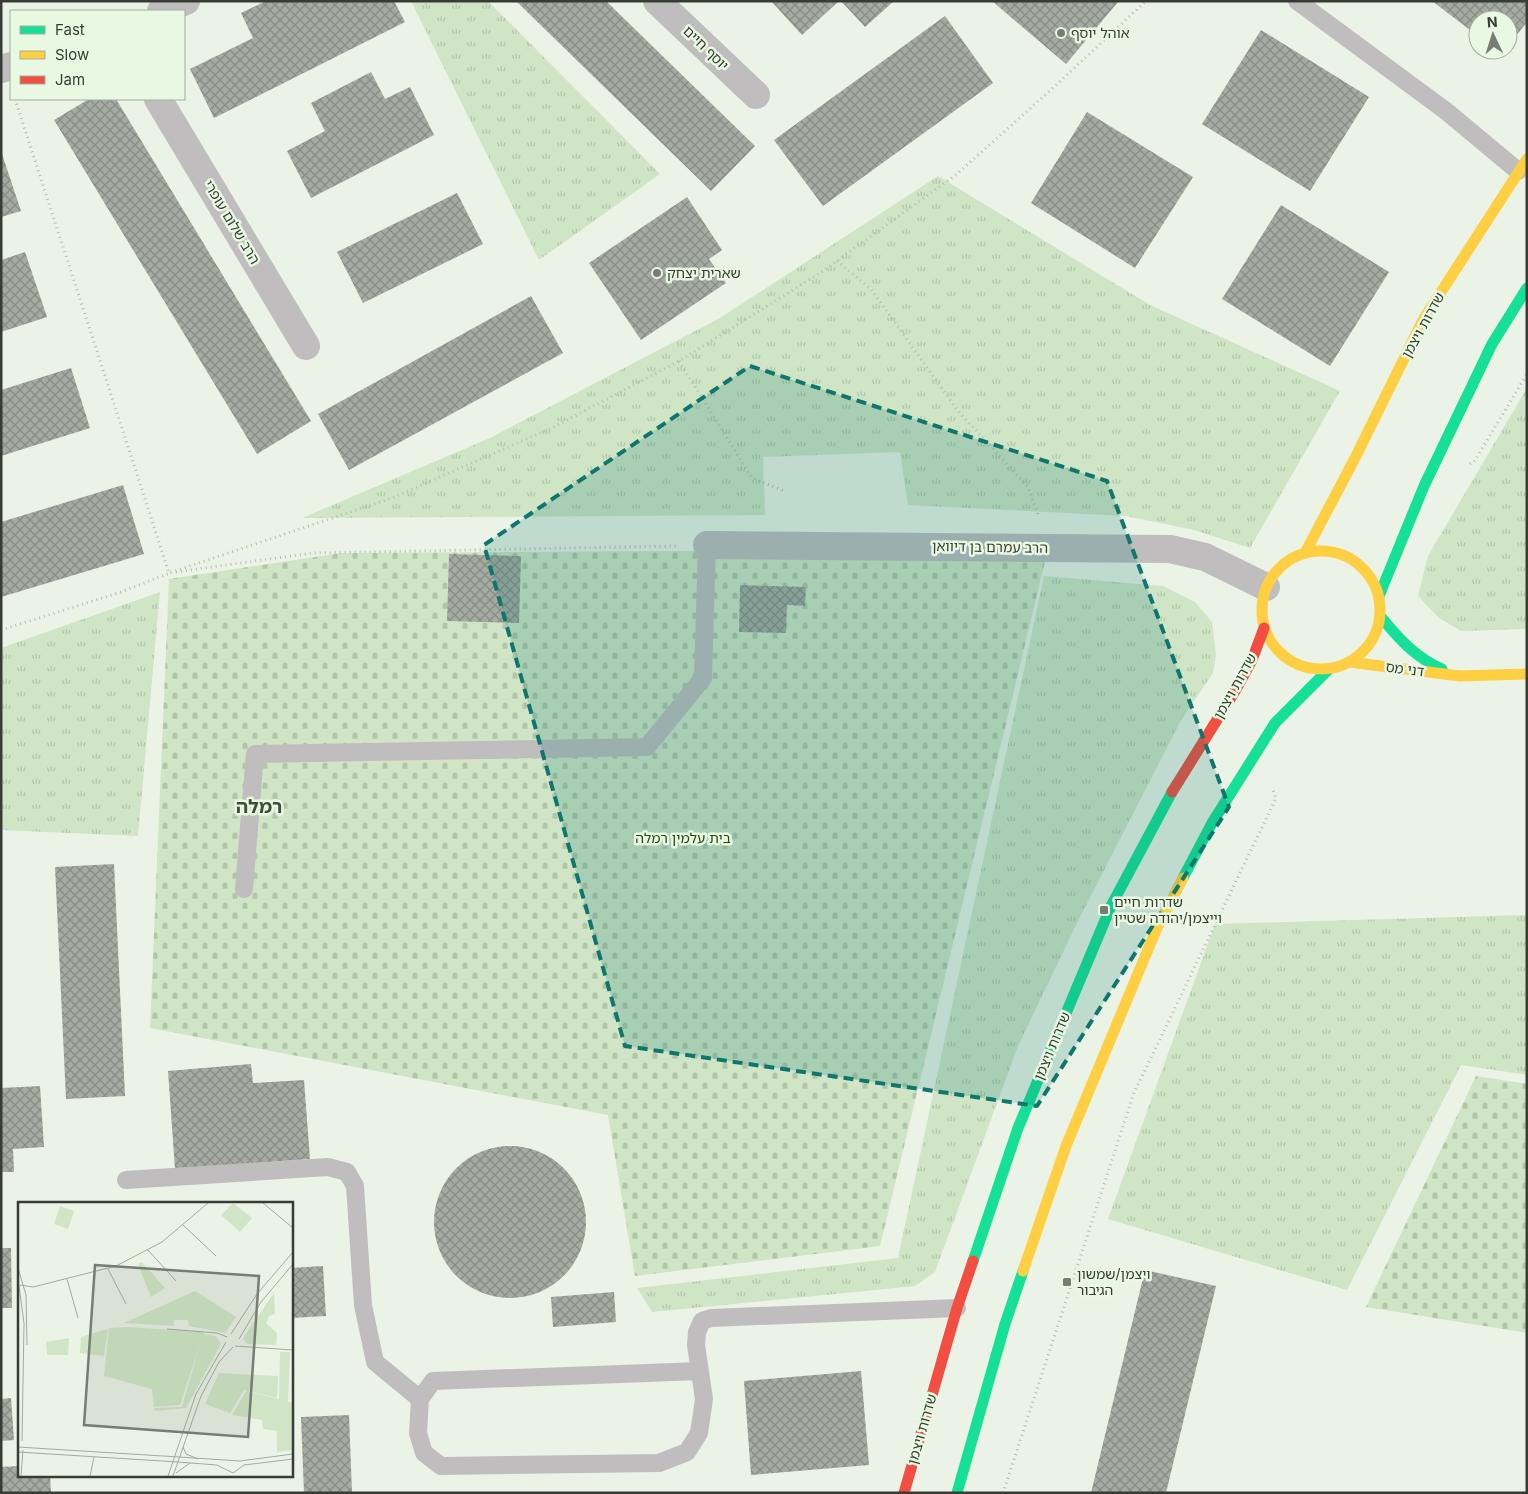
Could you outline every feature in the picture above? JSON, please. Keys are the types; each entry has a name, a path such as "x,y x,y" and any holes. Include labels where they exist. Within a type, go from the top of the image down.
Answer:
{"main road":[{"name":"שדרות ויצמן","path":"1305,552 1355,458 1423,320 1522,165"},
{"path":"1379,596 1424,486 1492,344 1527,288"},
{"path":"1324,551 1342,554 1359,564 1372,578 1379,596 1381,617 1375,636 1364,651 1349,662 1329,669 1312,669 1296,664 1282,655 1271,643 1264,628 1261,607 1266,587 1275,572 1289,560 1305,552 1324,551"},
{"name":"דני מס","path":"1381,617 1406,648 1431,665 1460,676"},
{"name":"שדרות ויצמן","path":"904,1493 957,1308 1018,1128 1111,906 1168,798 1235,692 1248,668 1264,628"},
{"name":"דני מס","path":"1349,662 1460,676 1527,674"},
{"path":"957,1493 1005,1324 1066,1146 1157,928 1212,823 1275,723 1329,669"}],"street":[{"path":"164,10 186,1"},
{"name":"יוסף חיים","path":"657,1 756,95"},
{"name":"הרב שלום עופרי","path":"159,100 306,346"},
{"name":"הרב עמרם בן דיוואן","path":"707,545 1170,549 1205,557 1266,587"}],"lane":[{"path":"1297,1 1522,165"},
{"path":"244,889 255,754 647,747 704,678 707,545"},
{"path":"126,1180 328,1167 347,1172 355,1186 363,1304 375,1362 420,1400"},
{"path":"700,1371 433,1381 420,1400 418,1432 424,1453 441,1466 659,1463 687,1452 699,1433 704,1399 700,1371 696,1345 697,1332 702,1321 711,1318 957,1308"}],"path":[{"path":"1,630 121,592 168,573 392,498 554,427 679,361 837,262 957,174 1146,1"},
{"path":"15,100 168,573"},
{"path":"837,262 872,289 958,412 1028,487 1050,548"},
{"path":"679,361 752,478 784,491"},
{"path":"168,573 313,553 707,545"},
{"path":"1003,1493 1134,1093 1276,798 1259,749"}],"highlighted area":[{"path":"750,366 1107,481 1229,807 1037,1106 625,1046 484,545"}],"green space":[{"path":"411,1 488,1 660,174 539,260"},
{"path":"938,176 1150,305 1340,391 1250,548 1194,530 1126,516 908,505 900,452 763,457 765,515 302,518 490,438 720,318"},
{"path":"1527,388 1527,629 1461,631 1439,618 1418,596 1428,556"},
{"name":"בית עלמין רמלה","path":"1048,549 880,1246 635,1276 608,1115 150,1028 169,579 341,553"},
{"path":"1044,576 1163,586 1195,602 1212,622 1216,655 1213,673 1180,722 1077,923 1018,1046 935,1272 915,1286 652,1312 637,1288 898,1258"},
{"path":"160,592 138,836 1,830 1,648"},
{"path":"1527,915 1527,1075 1461,1065 1347,1290 1108,1219 1215,924"},
{"path":"1476,1076 1527,1084 1527,1333 1366,1307"}],"building":[{"path":"266,1 394,1 405,22 214,118 190,69 253,38 241,13"},
{"path":"516,1 606,1 755,146 711,191"},
{"path":"771,1 839,1 802,35"},
{"path":"841,1 894,1 865,27"},
{"name":"אוהל יוסף","path":"992,1 1117,1 1118,2 1066,64"},
{"path":"1432,1 1527,1 1527,22 1518,33 1518,10 1468,10 1468,28"},
{"path":"945,16 993,83 823,206 774,140"},
{"path":"1261,30 1369,97 1310,191 1202,124"},
{"path":"371,72 385,99 410,87 434,135 311,198 287,151 325,131 311,103"},
{"path":"87,100 117,100 311,421 257,454 54,120"},
{"path":"1087,112 1193,177 1135,268 1031,203"},
{"path":"1,151 21,211 1,217"},
{"path":"457,193 483,244 363,303 337,252"},
{"name":"שארית יצחק","path":"687,197 722,250 709,259 726,283 641,340 589,263"},
{"path":"1281,205 1389,272 1330,366 1222,299"},
{"path":"25,252 47,317 1,332 1,260"},
{"path":"531,296 563,353 349,470 318,414"},
{"path":"71,368 90,428 1,456 1,390"},
{"path":"123,485 144,554 1,597 1,522"},
{"path":"449,554 521,556 519,623 447,621"},
{"path":"740,585 806,587 805,606 787,605 786,633 739,632"},
{"path":"114,864 125,1096 66,1099 55,867"},
{"path":"251,1064 253,1083 304,1080 310,1159 175,1169 168,1071"},
{"path":"40,1086 44,1147 13,1149 14,1172 1,1172 1,1088"},
{"path":"510,1146 539,1152 564,1168 580,1193 586,1222 580,1251 564,1276 539,1292 510,1298 481,1292 456,1276 440,1251 434,1222 440,1193 456,1168 481,1152"},
{"path":"1,1248 11,1248 12,1308 1,1308"},
{"path":"323,1266 326,1316 292,1318 292,1268"},
{"path":"1145,1270 1216,1286 1166,1493 1091,1493"},
{"path":"614,1292 616,1322 553,1327 551,1297"},
{"path":"861,1371 869,1465 751,1475 744,1381"},
{"path":"11,1398 14,1440 1,1441 1,1399"},
{"path":"349,1415 352,1493 304,1493 301,1417"},
{"path":"18,1466 18,1476 50,1476 51,1493 1,1493 1,1467"}],"traffic: fast":[{"path":"1379,596 1424,486 1492,344 1527,288"},
{"path":"1381,617 1394,633 1416,654 1442,669"},
{"path":"1183,878 1212,823 1275,723 1329,669"},
{"path":"973,1261 1018,1128 1111,906 1172,792"},
{"path":"957,1493 1005,1324 1023,1271"}],"traffic: slow":[{"path":"1305,553 1355,458 1423,320 1527,159"},
{"path":"1321,551 1344,555 1363,568 1376,587 1380,610 1376,633 1363,652 1344,665 1321,669 1298,665 1279,652 1266,633 1262,610 1266,587 1279,568 1298,555 1321,551"},
{"path":"1349,662 1460,676 1527,674"},
{"path":"1023,1271 1066,1146 1157,928 1183,878"}],"traffic: jam":[{"path":"1172,792 1235,691 1252,660 1264,628"},
{"path":"904,1493 957,1308 973,1261"}],"place":[{"name":"אוהל יוסף","path":"1061,33"},
{"name":"שארית יצחק","path":"657,273"},
{"name":"שדרות חיים וייצמן/יהודה שטיין","path":"1104,910"},
{"name":"ויצמן/שמשון הגיבור","path":"1067,1282"}],"district":[{"name":"רמלה","path":"259,806"}]}
